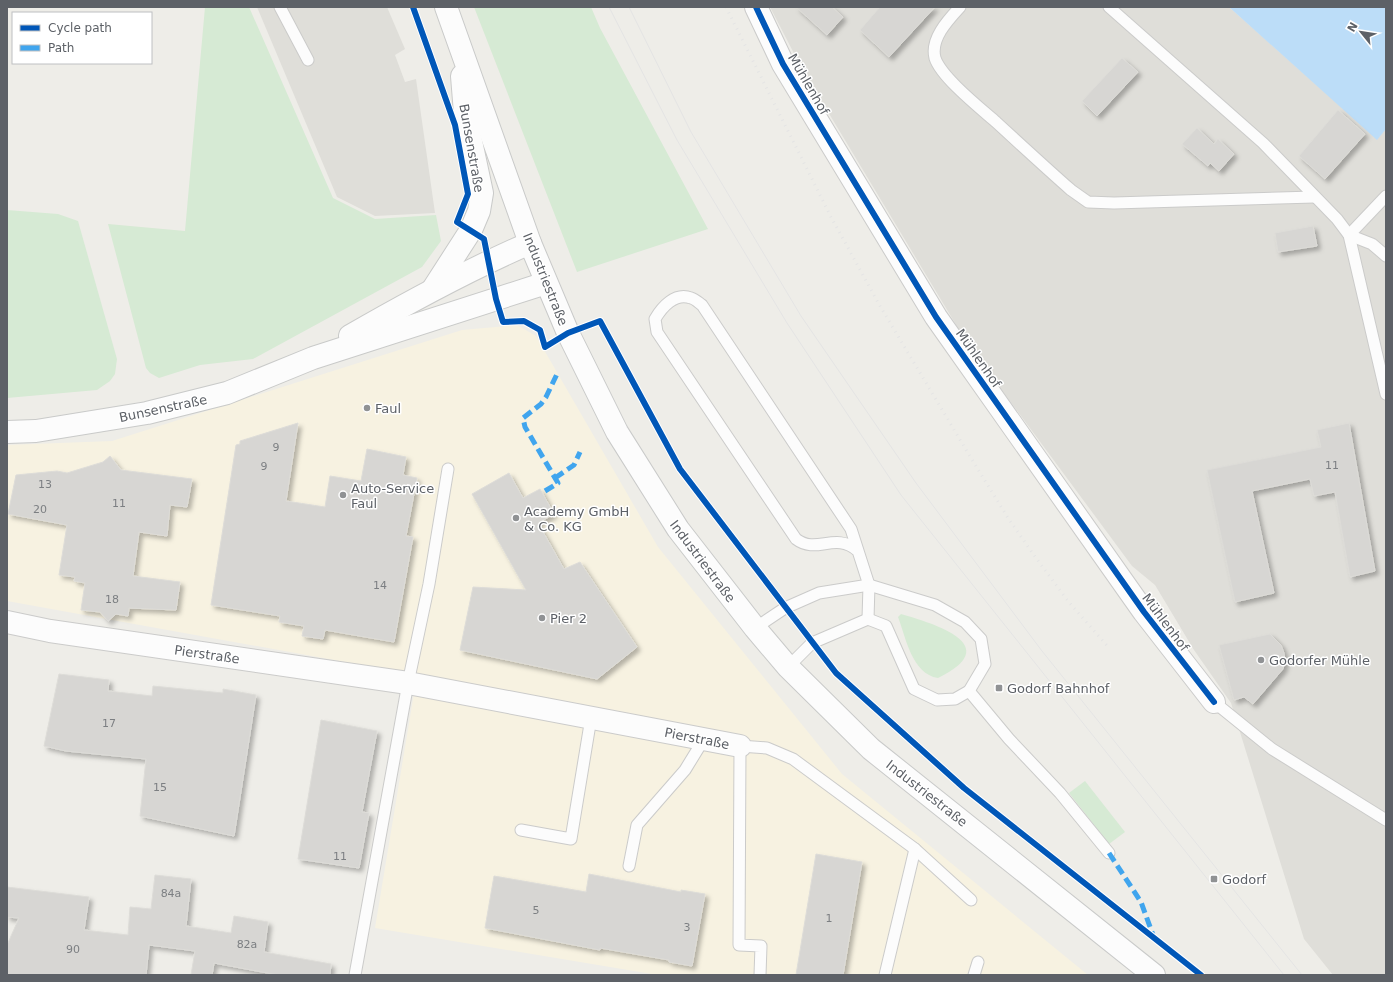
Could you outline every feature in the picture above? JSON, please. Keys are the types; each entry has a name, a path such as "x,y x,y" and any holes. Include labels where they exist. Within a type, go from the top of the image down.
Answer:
{"main road":[{"name":"Industriestraße","path":"446,7 530,243 568,333 617,432 678,529 755,628 788,667 871,749 1154,975"},
{"name":"Mühlenhof","path":"756,7 783,64 936,317 1144,612 1214,702"},
{"name":"Bunsenstraße","path":"433,289 471,230 479,211 482,193 465,112 458,43"},
{"name":"Bunsenstraße","path":"313,358 433,289 489,261 530,243"},
{"name":"Bunsenstraße","path":"7,432 36,431 161,410 227,393 313,358 546,283"},
{"name":"Pierstraße","path":"7,622 50,631 408,683 740,746"}],"lane":[{"path":"280,7 308,60"},
{"path":"960,7 943,27 937,39 935,57 940,66 959,89 976,105 1070,190 1088,202 1114,203 1314,197"},
{"path":"1109,7 1263,143 1337,219 1349,235 1386,394"},
{"path":"1349,235 1386,196"},
{"path":"1349,235 1372,244 1386,256"},
{"path":"858,551 848,544 834,542 807,545 796,539 657,332 655,319 662,307 678,297 691,298 702,305 851,529 857,543 858,551 869,585 868,619"},
{"path":"355,975 408,683 429,584 448,469"},
{"path":"755,628 785,608 819,593 869,585 935,605 965,622 981,639 985,664 969,691 955,699 938,700 914,689 886,626 868,619 812,643 788,667"},
{"path":"969,691 1009,739 1060,793 1108,853"},
{"name":"Mühlenhof","path":"1214,702 1272,748 1386,820"},
{"path":"521,830 571,839 591,718"},
{"path":"629,866 637,825 685,770 704,739"},
{"path":"740,746 767,748 793,759 915,849 971,900"},
{"name":"Pierstraße","path":"740,746 739,945 761,946 760,975"},
{"path":"885,975 915,849"},
{"path":"974,975 978,962"}],"shaded area":[{"path":"257,7 387,7 405,49 395,55 405,82 416,79 435,213 375,216 337,197"},
{"path":"770,7 1229,7 1377,139 1386,129 1386,975 1333,975 1304,939 1231,703 1194,650 1155,585 1132,566 967,343 801,67"},
{"path":"517,325 536,336 658,547 842,774 1088,975 658,975 375,928 417,675 7,601 7,445 112,441 462,330"}],"green space":[{"path":"205,7 249,7 333,198 375,219 436,215 441,241 422,267 253,359 200,365 159,378 150,373 146,368 108,224 185,231"},
{"path":"474,7 591,7 600,28 708,229 577,272"},
{"path":"7,210 58,214 78,221 117,359 115,374 110,381 97,390 7,398"},
{"path":"901,614 946,630 958,637 965,646 966,655 957,666 938,678 929,675 922,670 911,654 898,617"},
{"path":"1085,781 1125,832 1109,844 1069,793"}],"water":[{"path":"1229,7 1386,7 1386,129 1377,140"}],"building":[{"path":"796,7 832,7 843,17 827,35"},
{"path":"880,7 935,7 889,57 860,30"},
{"path":"1122,58 1138,72 1097,116 1082,101"},
{"path":"1338,110 1365,134 1325,179 1299,156"},
{"path":"1197,128 1214,144 1218,139 1234,154 1219,171 1210,163 1208,166 1182,144"},
{"path":"1313,226 1317,246 1278,252 1275,233"},
{"path":"298,423 286,501 325,507 330,476 361,481 367,449 406,457 403,475 417,478 406,536 413,537 394,642 325,630 323,639 302,636 304,626 279,622 280,616 211,605 236,445 240,444 240,441"},
{"path":"1349,423 1375,571 1350,577 1335,492 1314,496 1310,479 1252,491 1274,593 1235,602 1207,470 1321,447 1317,430"},
{"path":"110,456 121,470 192,479 187,507 170,505 167,536 139,532 133,576 180,582 176,610 129,608 128,616 116,614 108,621 100,612 81,610 85,583 74,581 75,577 59,575 67,525 8,514 16,475 57,471 67,473 103,462"},
{"name":"Pier 2","path":"509,473 523,498 540,489 554,514 538,523 564,569 580,562 637,647 597,679 460,650 473,587 526,590 472,494"},
{"path":"1270,634 1281,645 1284,653 1285,661 1283,669 1253,704 1244,697 1234,700 1219,645"},
{"path":"59,674 109,680 108,691 152,696 153,686 223,693 223,689 256,695 234,836 140,816 146,759 66,751 44,746"},
{"path":"321,720 377,731 362,812 369,813 359,868 298,859"},
{"path":"816,854 862,862 843,975 796,975"},
{"path":"589,874 681,892 681,890 705,894 692,966 669,962 669,960 600,948 600,950 485,928 494,876 586,892"},
{"path":"155,875 191,879 186,926 231,933 234,916 268,922 264,952 331,964 330,975 278,975 214,963 212,975 191,975 195,951 149,945 146,975 7,975 7,945 19,918 7,917 7,887 89,897 84,930 128,935 130,907 151,909"}],"tram line":[{"path":"609,7 677,140 787,323 901,495 1284,975"},
{"path":"629,7 691,132 801,316 916,483 1042,651 1302,975"}],"railway":[{"path":"726,7 831,217 880,306 1008,518 1068,601 1109,648"}],"marked path":[{"path":"545,491 558,483 525,427 523,418 541,404 558,372"},
{"path":"555,478 574,465 580,452"},
{"path":"1109,853 1141,902 1153,935"}],"cycle path":[{"path":"413,7 455,125 468,194 457,222 484,239 496,299 503,322 524,321 540,330 545,347 568,333 600,321 680,469 836,673 964,788 1201,975"},
{"path":"756,7 783,64 936,317 1144,612 1214,702"}],"place":[{"name":"Faul","path":"367,408"},
{"name":"Auto-Service Faul","path":"343,495"},
{"name":"Academy GmbH & Co. KG","path":"516,518"},
{"name":"Pier 2","path":"542,618"},
{"name":"Godorfer Mühle","path":"1261,660"},
{"name":"Godorf Bahnhof","path":"999,688"},
{"name":"Godorf","path":"1214,879"}]}
